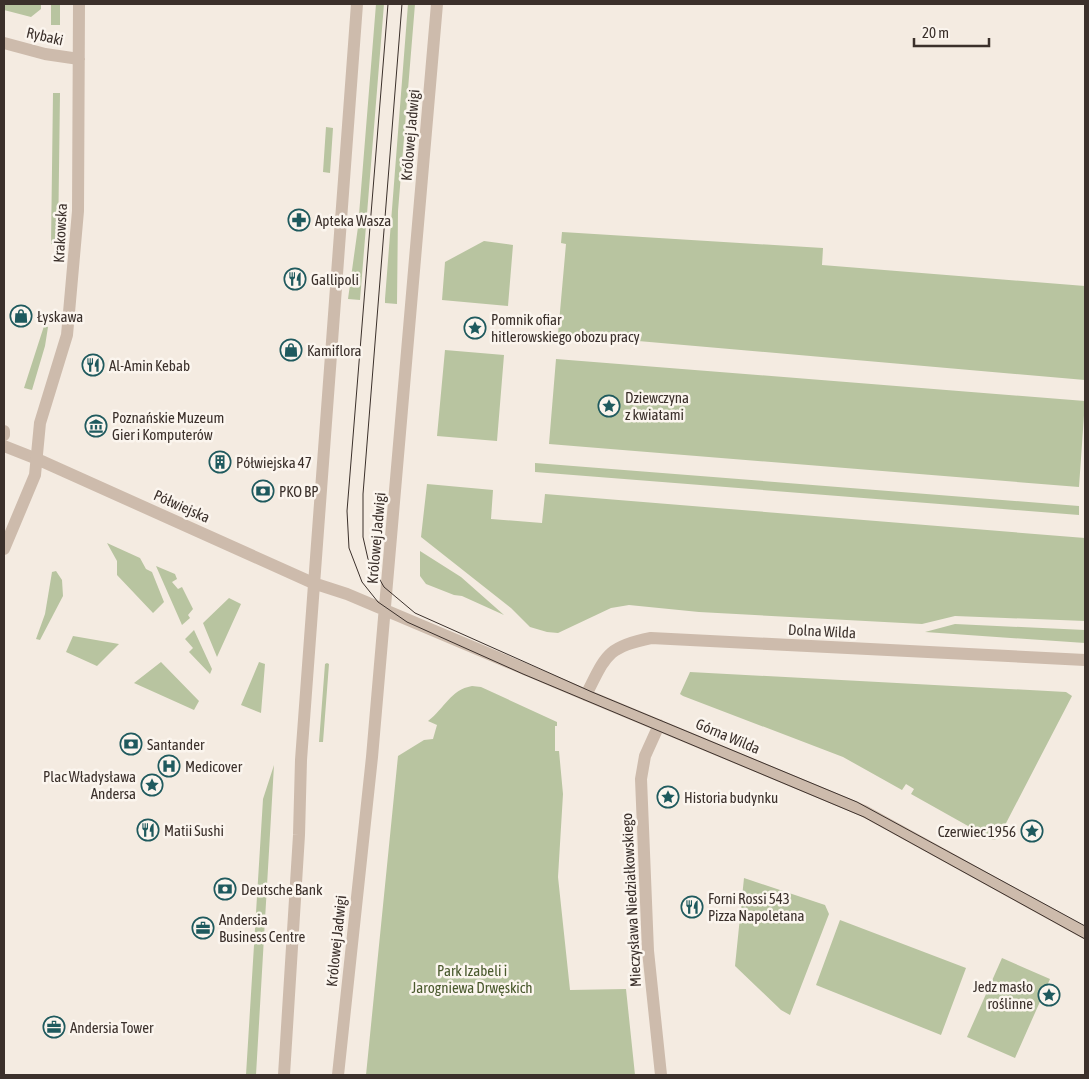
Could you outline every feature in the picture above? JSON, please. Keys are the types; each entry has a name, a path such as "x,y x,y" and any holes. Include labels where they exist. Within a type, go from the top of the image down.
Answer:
{"street":[{"name":"Krakowska","path":"4,549 30,490 37,459 40,423 67,336 76,250 79,4"},
{"path":"284,1075 299,835 300,760 357,4"},
{"name":"Królowej Jadwigi","path":"338,1075 372,757 437,4"},
{"name":"Rybaki","path":"4,43 46,54 79,59"},
{"name":"Półwiejska","path":"4,446 313,583 347,594"},
{"name":"Górna Wilda","path":"347,594 864,811 1085,933"},
{"name":"Dolna Wilda","path":"586,695 609,653 627,642 651,638 1085,660"},
{"name":"Mieczysława Niedziałkowskiego","path":"659,725 645,756 642,779 648,951 661,1075"}],"green space":[{"path":"4,4 41,4 41,9 31,17 4,10"},
{"path":"51,4 60,4 60,25 51,25"},
{"path":"376,4 384,4 360,300 348,299 358,227"},
{"path":"408,4 415,4 398,211 397,304 385,303 385,299"},
{"path":"53,93 60,93 58,245 51,244"},
{"path":"326,127 333,128 330,173 323,172"},
{"path":"562,232 823,248 822,265 1085,286 1085,380 558,334 566,244 561,243"},
{"path":"484,241 513,245 508,306 442,300 445,262"},
{"path":"44,326 48,327 45,346 32,390 24,388"},
{"path":"445,350 504,355 497,441 437,436"},
{"path":"556,359 1085,401 1079,487 549,444"},
{"path":"535,463 1079,506 1079,515 535,472"},
{"path":"427,484 493,490 491,519 542,523 545,494 1085,538 1085,621 955,616 922,624 699,612 629,605 611,608 558,633 547,632 530,627 511,608 421,537"},
{"path":"107,543 140,558 146,569 152,572 164,602 153,613 117,575 117,561"},
{"path":"420,551 461,577 504,615 462,596 454,595 426,584 420,576"},
{"path":"156,566 175,574 177,579 172,582 178,589 182,587 193,609 188,615 190,618 182,625"},
{"path":"56,571 62,580 63,596 40,640 36,639 45,614 52,572"},
{"path":"229,598 241,604 217,657 203,623"},
{"path":"955,624 1085,630 1085,643 925,632"},
{"path":"194,630 212,669 210,674 189,652 193,648 185,639"},
{"path":"73,636 119,644 97,666 66,652"},
{"path":"161,662 199,701 194,710 134,683"},
{"path":"259,662 265,664 261,713 241,705"},
{"path":"325,664 329,664 323,742 319,742"},
{"path":"690,672 1066,692 1072,696 1004,827 997,839 993,840 911,794 914,789 906,784 902,790 843,757 683,696 680,694"},
{"name":"Park Izabeli i Jarogniewa Drwęskich","path":"472,686 481,687 557,722 557,726 555,726 555,751 559,751 563,794 558,877 570,990 626,989 635,1075 366,1075 398,756 424,740 433,739 437,725 428,721 458,691"},
{"path":"274,765 256,1075 246,1075 263,799"},
{"path":"744,878 825,905 829,914 790,1015 781,1010 735,966"},
{"path":"840,920 966,968 941,1035 816,985"},
{"path":"1002,958 1050,979 1015,1058 967,1037"}],"tram line":[{"path":"388,4 347,511 349,548 362,582 378,602 407,622 523,674 864,817 1085,939"},
{"path":"402,4 363,494 363,537 368,559 384,587 415,613 592,692 857,802 1085,926"}],"place":[{"name":"Apteka Wasza","path":"299,220"},
{"name":"Gallipoli","path":"295,279"},
{"name":"Łyskawa","path":"21,316"},
{"name":"Pomnik ofiar hitlerowskiego obozu pracy","path":"475,328"},
{"name":"Kamiflora","path":"291,350"},
{"name":"Al-Amin Kebab","path":"93,365"},
{"name":"Dziewczyna z kwiatami","path":"609,406"},
{"name":"Poznańskie Muzeum Gier i Komputerów","path":"96,426"},
{"name":"Półwiejska 47","path":"220,462"},
{"name":"PKO BP","path":"263,491"},
{"name":"Santander","path":"131,744"},
{"name":"Medicover","path":"169,766"},
{"name":"Plac Władysława Andersa","path":"152,785"},
{"name":"Historia budynku","path":"668,797"},
{"name":"Matii Sushi","path":"148,830"},
{"name":"Czerwiec 1956","path":"1032,831"},
{"name":"Deutsche Bank","path":"225,889"},
{"name":"Forni Rossi 543 Pizza Napoletana","path":"692,907"},
{"name":"Andersia Business Centre","path":"203,928"},
{"name":"Jedz masło roślinne","path":"1049,995"},
{"name":"Andersia Tower","path":"54,1027"}]}
